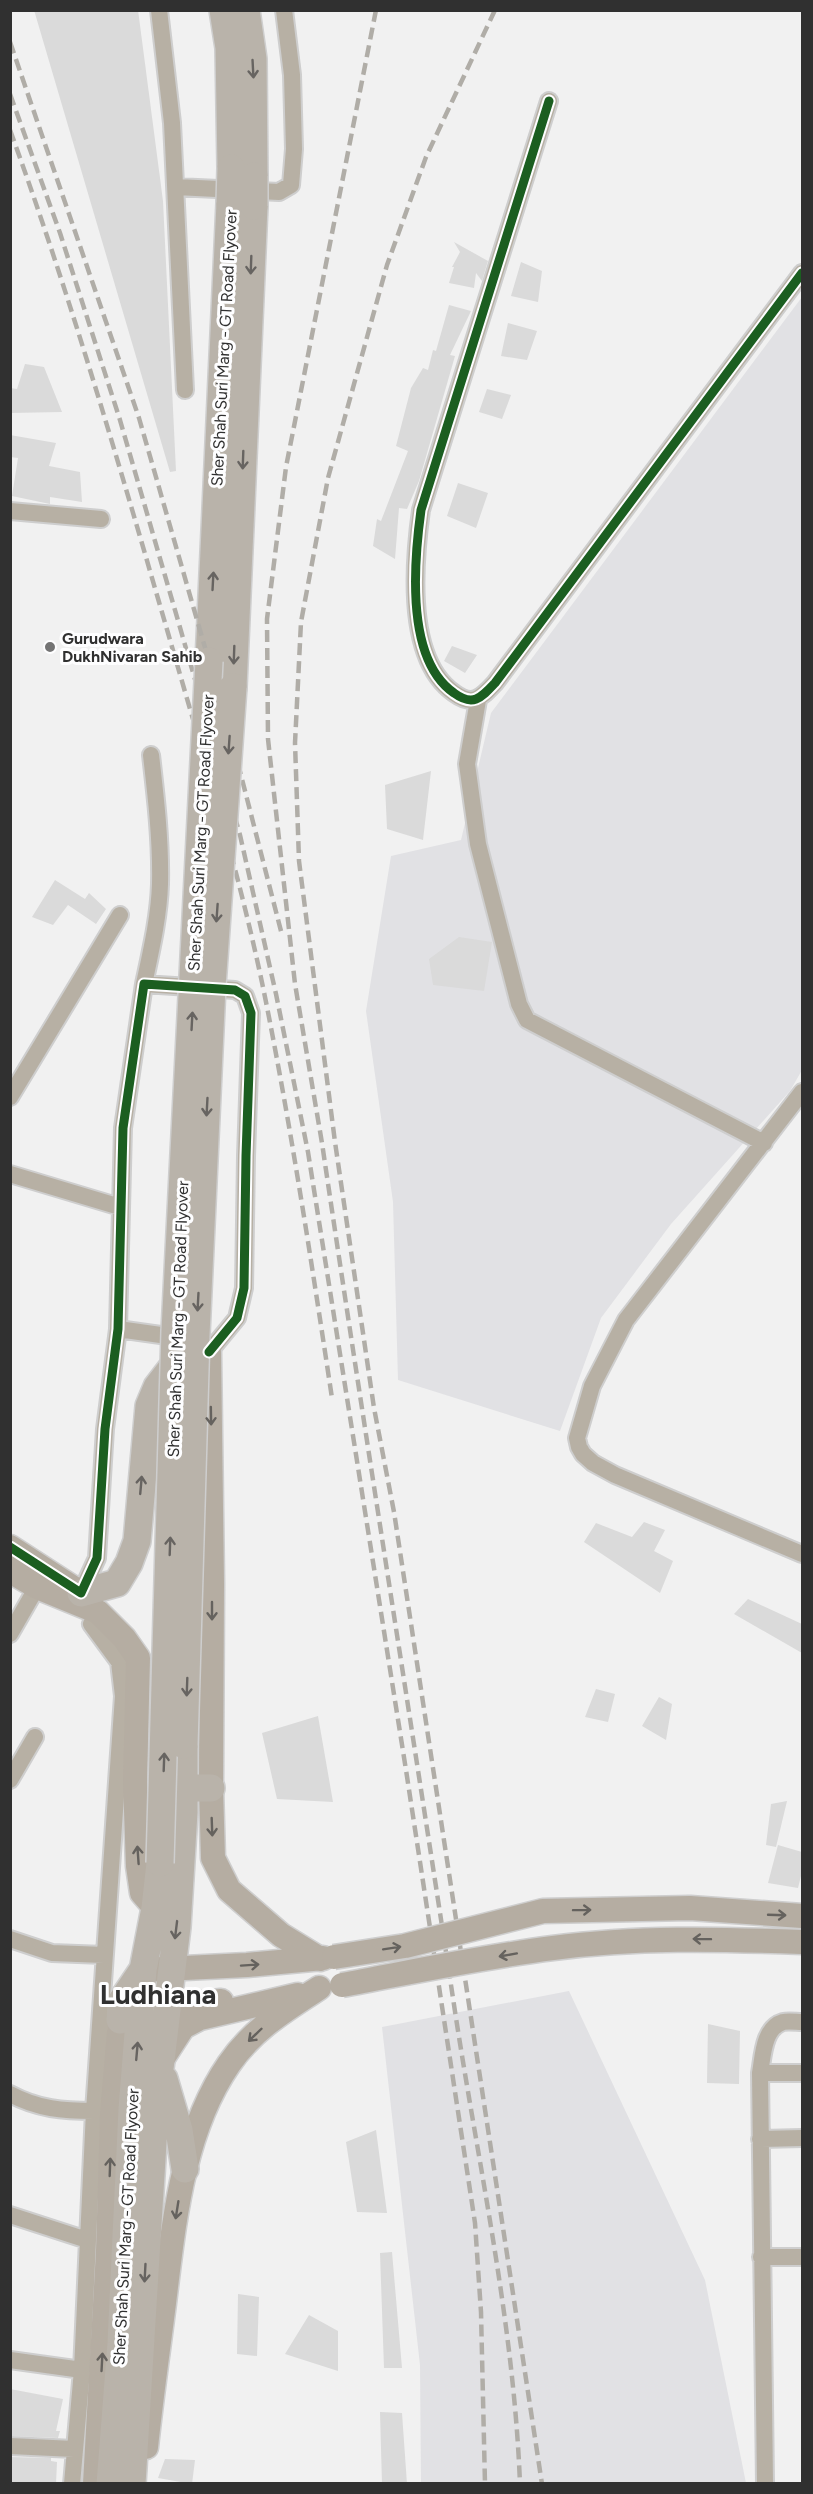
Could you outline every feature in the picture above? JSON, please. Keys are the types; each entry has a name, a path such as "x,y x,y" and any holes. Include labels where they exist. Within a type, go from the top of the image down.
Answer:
{"main road":[{"name":"Sher Shah Suri Marg - GT Road Flyover","path":"110,2484 132,2109 143,1970 155,1908 161,1848 174,1365 230,203 229,48 223,10"},
{"name":"Sher Shah Suri Marg - GT Road Flyover","path":"132,2484 160,2063 170,1968 177,1927 184,1788 196,1335 213,986 233,687 254,206 253,59 246,10"},
{"path":"204,1347 212,1584 213,1858 228,1890 281,1935 320,1959"},
{"path":"10,1571 37,1587 94,1597 117,1583 129,1563 137,1541 149,1406 157,1387 174,1365"},
{"path":"10,1547 94,1597 138,1658 136,1831 142,1893 155,1908"},
{"path":"184,1788 211,1788"},
{"path":"95,2484 108,2251 112,2114 121,2002 143,1970 320,1959 405,1946 543,1911 690,1908 802,1916"},
{"path":"185,2169 179,2130 160,2063 183,2027 200,2018 317,1990 552,1948 613,1942 697,1939 802,1942"},
{"path":"166,2007 317,1990"},
{"path":"143,2484 165,2295 185,2169 212,2094 230,2063 265,2025 294,2003 317,1990"}],"street":[{"path":"159,10 172,123 185,390"},
{"path":"176,187 279,192 291,185 294,149 292,75 284,10"},
{"path":"478,700 469,701 449,690 427,658 417,616 415,556 421,510 430,474 499,266 549,101"},
{"path":"764,1143 527,1020 519,1004 478,844 467,764 478,700 495,683 552,610 802,273"},
{"path":"10,511 100,519"},
{"path":"72,2484 82,2370 93,2111 123,1688 119,1662 91,1624 105,1429 118,1329 123,1128 160,886 160,830 151,755"},
{"path":"10,1097 120,915"},
{"path":"118,1329 204,1347 237,1318 243,1294 251,1012 245,996 236,990 144,984"},
{"path":"802,1092 627,1320 592,1386 577,1438 583,1454 593,1463 615,1475 802,1554"},
{"path":"10,1174 120,1207"},
{"path":"10,1634 37,1587"},
{"path":"10,1780 35,1737"},
{"path":"10,1940 52,1953 104,1955"},
{"path":"765,2484 760,2073 765,2042 773,2028 783,2022 802,2022"},
{"path":"760,2073 802,2073"},
{"path":"10,2094 26,2102 58,2111 93,2111"},
{"path":"760,2139 802,2138"},
{"path":"10,2215 87,2240"},
{"path":"761,2257 802,2257"},
{"path":"10,2360 68,2370 82,2370"},
{"path":"10,2446 74,2449"}],"shaded area":[{"path":"802,297 802,1070 790,1091 671,1224 601,1318 560,1431 398,1380 393,1202 366,1011 391,856 461,840 491,713"},
{"path":"569,1991 705,2280 746,2483 421,2483 420,2365 382,2027"}],"building":[{"path":"34,10 138,10 163,201 176,471 170,472"},
{"path":"454,242 488,261 482,281 476,273 474,288 449,283 454,267 452,267 460,252"},
{"path":"521,262 542,271 538,302 511,296"},
{"path":"449,305 471,311 450,355 455,356 419,481 407,509 399,508 395,559 373,546 377,519 381,521 408,451 396,446 411,388 423,368 428,370"},
{"path":"508,323 537,331 527,360 501,356"},
{"path":"25,364 44,367 62,412 10,413 10,388 17,389"},
{"path":"487,389 511,395 502,419 479,412"},
{"path":"10,435 56,443 49,466 80,472 82,502 50,497 50,504 12,496 18,458 10,457"},
{"path":"458,483 488,493 476,528 447,516"},
{"path":"452,646 477,655 465,673 444,661"},
{"path":"431,771 423,840 387,829 385,785"},
{"path":"55,880 85,899 89,893 106,909 96,924 68,905 53,925 32,917"},
{"path":"459,937 492,942 484,991 433,985 429,959"},
{"path":"644,1522 665,1530 654,1551 673,1561 660,1593 584,1542 596,1523 632,1537"},
{"path":"748,1599 802,1624 802,1653 734,1614"},
{"path":"596,1689 615,1694 608,1722 585,1717"},
{"path":"659,1697 672,1704 666,1740 642,1726"},
{"path":"318,1716 333,1802 277,1799 262,1733"},
{"path":"787,1801 776,1847 766,1845 771,1804"},
{"path":"778,1845 802,1852 802,1872 798,1888 768,1883"},
{"path":"708,2024 740,2031 739,2084 707,2083"},
{"path":"376,2130 387,2213 357,2212 346,2142"},
{"path":"392,2252 402,2368 384,2368 380,2253"},
{"path":"238,2294 259,2297 257,2356 237,2354"},
{"path":"309,2315 338,2331 338,2371 285,2354"},
{"path":"10,2389 63,2399 56,2431 60,2431 58,2438 10,2436"},
{"path":"380,2412 402,2413 407,2484 382,2484"},
{"path":"10,2457 51,2458 51,2461 57,2462 56,2484 10,2484"},
{"path":"165,2459 195,2460 192,2484 158,2478"}],"railway":[{"path":"376,10 286,467 267,619 268,739 295,984 322,1143 456,2018 495,2250 511,2367 520,2484"},
{"path":"495,10 426,157 387,265 328,478 301,622 295,743 299,861 335,1142 374,1408 394,1512 542,2484"},
{"path":"10,42 139,418 235,752 282,935"},
{"path":"10,94 60,233 120,420 240,835 276,994 308,1152 475,2223 481,2312 485,2484"},
{"path":"10,130 53,254 112,443 208,770 245,909 266,1002 284,1101 332,1398"}],"cycle path":[{"path":"549,101 421,510 415,581 420,634 427,657 438,677 454,693 472,700 481,696 495,683 802,273"},
{"path":"10,1547 81,1593 97,1558 105,1429 118,1329 123,1128 144,984 235,990 245,996 251,1013 244,1288 237,1318 209,1352"}],"place":[{"name":"Gurudwara DukhNivaran Sahib","path":"50,647"}],"district":[{"name":"Ludhiana","path":"158,1994"}]}
